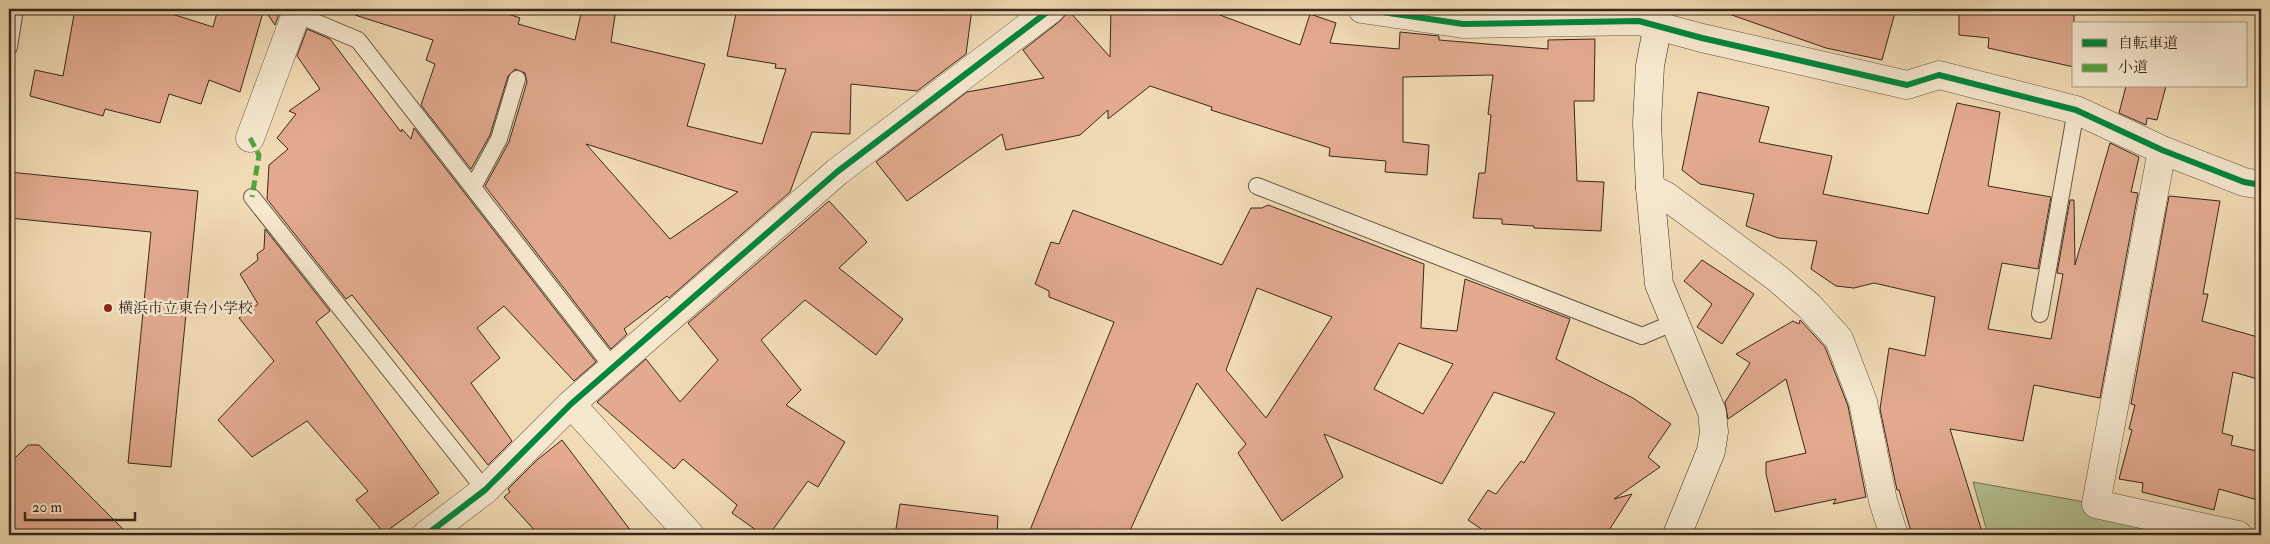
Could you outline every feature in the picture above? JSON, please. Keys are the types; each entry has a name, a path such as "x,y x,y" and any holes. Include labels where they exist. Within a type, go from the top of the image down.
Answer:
{"street":[{"path":"426,535 485,490 571,404 614,369 837,172 1051,9"},
{"path":"1362,9 1463,24 1512,16 1621,20 1658,24 1702,38 1907,86 1939,75 2076,110 2162,150 2244,182 2261,185"},
{"path":"250,138 297,11"},
{"path":"1658,24 1650,66 1647,123 1650,188 1659,284 1712,412 1714,432 1711,451 1677,535"},
{"path":"2162,150 2146,226 2096,504 2238,535"},
{"path":"1650,188 1666,196 1777,278 1809,306 1839,339 1863,402 1883,500 1894,535"},
{"path":"571,404 690,535"}],"lane":[{"path":"9,47 15,9"},
{"path":"297,11 358,40 614,369"},
{"path":"474,187 499,139 517,79"},
{"path":"2040,314 2076,110"},
{"path":"1256,186 1642,336 1675,322"},
{"path":"252,197 485,490"}],"green space":[{"path":"1973,482 2085,502 2084,512 2195,535 1988,535"}],"building":[{"path":"75,9 156,9 213,27 218,9 264,9 240,92 209,80 201,104 169,94 160,123 105,109 103,116 30,96 35,70 63,76"},
{"path":"264,9 281,9 275,25"},
{"path":"356,9 494,9 520,18 518,24 575,40 582,9 616,9 611,42 705,64 687,126 762,144 786,69 775,68 776,64 727,56 737,9 767,9 807,14 808,9 972,9 966,54 917,91 851,84 850,134 812,132 790,192 669,298 667,296 624,329 627,334 611,349 485,186 509,142 527,82 525,73 515,69 508,76 490,135 471,169 421,105 435,64 426,60 433,40 355,15","holes":["586,144 738,192 670,239"]},
{"path":"1111,9 1204,9 1300,45 1310,14 1336,23 1330,43 1399,49 1400,32 1439,36 1439,40 1548,49 1548,40 1595,39 1594,101 1574,101 1577,181 1604,182 1601,231 1534,228 1534,226 1502,224 1502,219 1473,218 1479,173 1485,173 1491,115 1488,114 1493,75 1403,77 1403,142 1429,145 1427,175 1385,172 1386,161 1329,156 1330,148 1211,110 1212,107 1150,86 1108,119 1108,110 1080,135 1006,150 1002,134 907,201 876,162 967,92 1044,78 1023,50 1060,21 1069,11 1110,57"},
{"path":"1726,9 1896,9 1882,60 1826,48 1726,13"},
{"path":"1959,9 2074,9 2074,22 2072,22 2072,67 1988,48 1989,38 1959,35"},
{"path":"307,29 330,39 401,132 402,129 411,139 414,128 596,362 574,381 504,306 477,328 500,358 471,383 512,441 488,465 352,295 346,299 267,199 269,165 288,149 277,138 296,114 289,111 320,89 297,56"},
{"path":"2125,88 2165,88 2157,120 2147,118 2146,125 2119,113"},
{"path":"1698,92 1769,107 1759,142 1832,156 1823,194 1928,214 1957,103 2000,112 1988,186 2051,197 2038,269 2002,263 1988,329 2051,339 2063,274 2057,273 2070,200 2074,200 2075,265 2110,143 2139,157 2131,192 2138,193 2100,398 2034,385 2023,441 1950,429 1983,535 1912,535 1899,490 1897,490 1880,409 1889,348 1925,356 1935,297 1874,283 1854,288 1836,286 1811,269 1817,241 1778,238 1746,226 1754,194 1700,184 1682,170"},
{"path":"9,172 198,191 171,467 128,463 151,232 9,218"},
{"path":"2169,196 2220,201 2203,294 2208,294 2202,321 2261,338 2261,380 2233,372 2222,433 2233,436 2231,445 2261,452 2261,501 2219,489 2214,510 2142,492 2143,483 2119,479 2132,430 2129,429 2135,405 2131,404"},
{"path":"829,201 867,242 839,268 903,319 876,355 805,300 761,340 801,390 786,405 845,442 818,487 808,481 769,535 763,535 732,513 737,505 683,459 674,469 597,402 646,359 680,402 718,360 688,323"},
{"path":"1268,205 1424,264 1421,328 1457,331 1465,279 1570,319 1556,359 1633,398 1671,424 1648,457 1660,467 1614,499 1632,494 1606,535 1490,535 1468,520 1488,490 1496,494 1521,461 1524,463 1555,413 1494,392 1442,484 1324,434 1343,477 1282,521 1238,453 1246,444 1197,383 1128,535 1028,535 1114,322 1049,297 1049,291 1035,284 1051,242 1059,244 1073,210 1222,265 1251,208 1262,208","holes":["1257,288 1332,317 1266,418 1226,370","1399,343 1453,364 1423,414 1374,389"]},
{"path":"265,229 330,311 316,322 439,493 384,533 356,500 368,491 307,421 252,457 218,420 274,361 239,318 258,304 240,274 258,260 257,254 264,249"},
{"path":"1702,260 1754,294 1722,344 1697,327 1712,304 1684,281"},
{"path":"1800,320 1825,347 1848,406 1866,497 1833,504 1836,499 1775,512 1766,474 1766,462 1806,453 1786,379 1728,419 1725,402 1750,363 1736,354 1793,321 1799,324"},
{"path":"562,440 634,535 539,535 504,497 510,492 508,489 537,460"},
{"path":"28,445 39,445 129,535 9,535 9,464"},
{"path":"900,504 998,516 997,535 895,535"}],"marked path":[{"path":"250,138 259,155 252,197"}],"cycle path":[{"path":"426,535 485,490 571,404 837,172 1051,9"},
{"path":"1362,9 1463,24 1639,21 1702,38 1907,85 1939,75 2076,110 2162,150 2244,182 2261,185"}],"place":[{"name":"横浜市立東台小学校","path":"108,308"}]}
